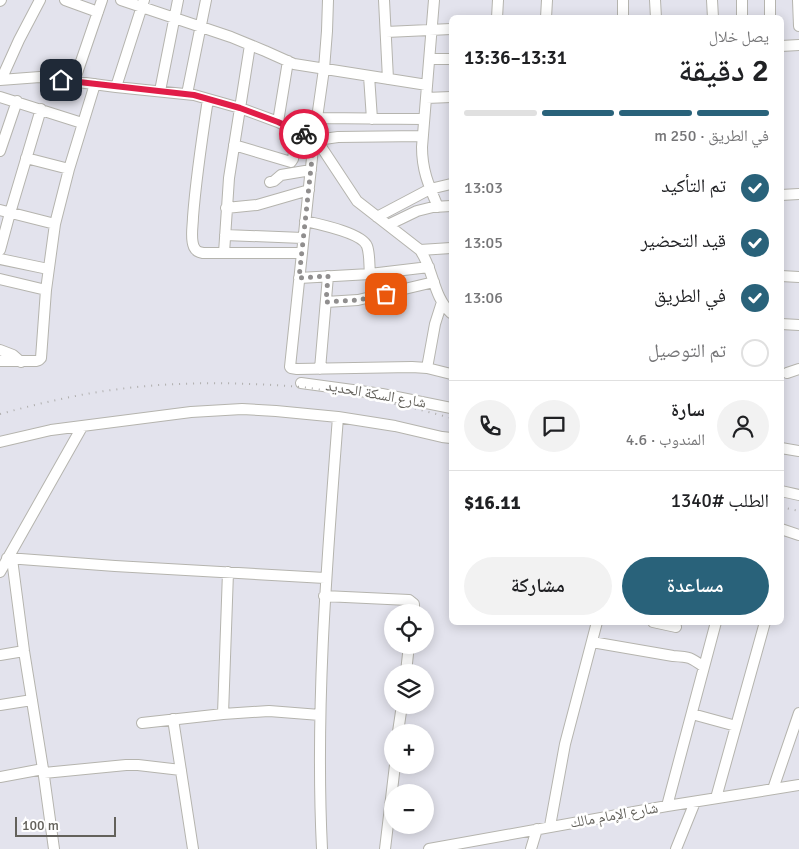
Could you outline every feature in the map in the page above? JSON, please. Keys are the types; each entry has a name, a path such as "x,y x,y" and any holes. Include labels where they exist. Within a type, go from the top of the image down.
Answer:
{"street":[{"path":"40,0 0,80 40,77 187,94 240,108 297,130 315,141 362,206 420,250 430,267 442,302 449,311"},
{"path":"65,0 98,12"},
{"path":"74,82 102,0"},
{"path":"121,0 143,4 300,65 428,85"},
{"path":"160,91 178,0"},
{"path":"187,94 206,0"},
{"path":"328,0 324,69 305,221 290,367 294,369 405,367 427,368 449,374"},
{"path":"384,0 388,79"},
{"path":"434,0 422,136 423,169 438,207"},
{"path":"497,15 498,0"},
{"path":"546,15 548,0"},
{"path":"623,15 624,0"},
{"path":"655,0 656,15"},
{"path":"712,0 713,15"},
{"path":"742,0 742,15"},
{"path":"770,0 770,15"},
{"path":"798,0 799,26"},
{"path":"116,87 143,4"},
{"path":"386,32 449,29"},
{"path":"784,46 799,44"},
{"path":"224,253 229,178 250,45"},
{"path":"430,59 449,59"},
{"path":"278,122 288,61"},
{"path":"370,76 372,119"},
{"path":"0,361 36,362 41,358 48,269 55,224 82,123 95,84"},
{"path":"0,96 82,123"},
{"path":"426,98 449,97"},
{"path":"208,98 195,199 192,242 195,250 198,252 224,253 302,253"},
{"path":"1,145 17,101"},
{"path":"0,250 5,211 26,158 41,109"},
{"path":"318,118 424,119"},
{"path":"234,145 291,162 297,130"},
{"path":"315,141 338,137 422,136"},
{"path":"26,158 69,169"},
{"path":"270,182 284,174 311,170"},
{"path":"377,217 430,189 449,184"},
{"path":"226,208 257,205 309,190"},
{"path":"784,195 799,194"},
{"path":"388,225 417,211 449,206"},
{"path":"5,211 55,224"},
{"path":"305,221 332,227 363,241 367,246 370,274"},
{"path":"224,235 304,238"},
{"path":"420,250 449,248"},
{"path":"0,259 48,269"},
{"path":"299,278 370,274 430,267"},
{"path":"320,369 328,276"},
{"path":"784,276 799,277"},
{"path":"0,279 46,290"},
{"path":"326,302 358,300 434,282"},
{"path":"427,368 435,324 442,302"},
{"path":"784,324 799,325"},
{"path":"0,350 13,355 21,362"},
{"path":"787,373 799,369"},
{"name":"شارع السكة الحديد","path":"301,383 382,394 449,408"},
{"path":"0,442 45,431 191,412 225,410 276,411 338,417 396,426 449,438"},
{"path":"322,849 320,715 324,596 338,417"},
{"path":"0,572 10,558 82,427"},
{"path":"784,448 799,451"},
{"path":"784,492 799,495"},
{"path":"784,530 799,535"},
{"path":"10,558 325,578"},
{"path":"10,558 54,849"},
{"path":"223,714 228,572"},
{"path":"324,596 409,600 414,604"},
{"path":"550,826 565,744 596,625"},
{"path":"667,625 676,627"},
{"path":"667,806 715,625"},
{"path":"716,798 763,625"},
{"path":"592,642 688,657 704,666"},
{"path":"0,655 24,651"},
{"path":"0,705 32,700"},
{"path":"142,723 269,711 320,715"},
{"path":"773,789 799,713"},
{"path":"692,714 736,726"},
{"path":"173,719 193,849"},
{"path":"0,777 43,771 126,764 180,770"},
{"path":"385,849 393,774"},
{"name":"شارع الإمام مالك","path":"435,848 667,806 799,786"},
{"path":"676,849 695,802"},
{"path":"531,849 537,829"}],"railway":[{"path":"0,414 56,400 112,390 159,385 231,383 302,387 364,397 449,417"},
{"path":"784,508 799,511"}],"way so far":[{"path":"304,134 314,140 299,278 328,276 326,302 358,300 386,294"}],"route":[{"path":"61,80 208,98 278,122 304,134"}]}
